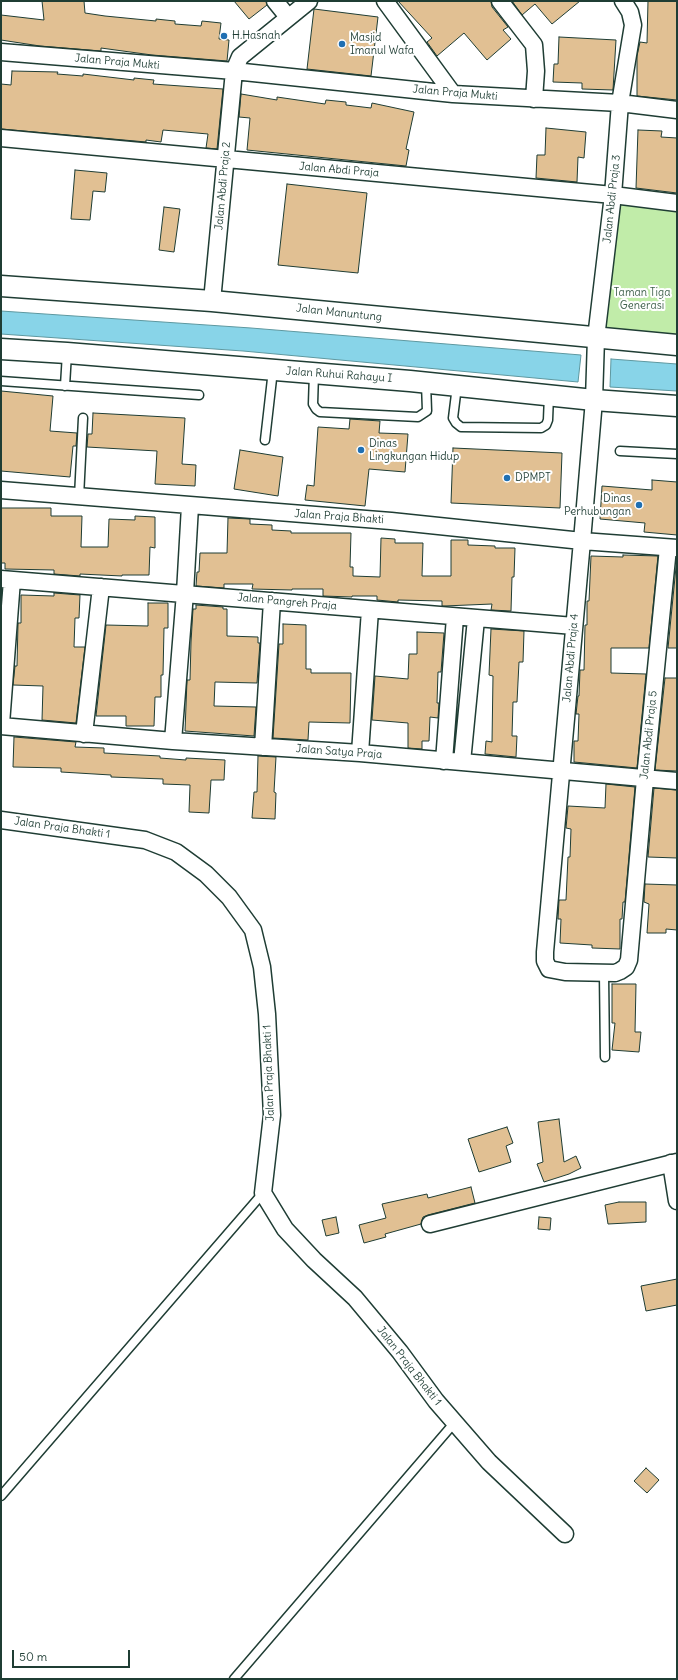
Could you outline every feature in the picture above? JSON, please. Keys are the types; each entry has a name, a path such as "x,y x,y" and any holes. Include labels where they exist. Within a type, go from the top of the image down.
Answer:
{"street":[{"path":"275,1 288,17"},
{"path":"234,71 240,57 309,1"},
{"path":"386,1 453,94"},
{"path":"500,1 534,45 536,71 534,99"},
{"name":"Jalan Abdi Praja 3","path":"594,394 596,347 613,195 620,103 633,24 630,12 623,1"},
{"name":"Jalan Praja Mukti","path":"1,52 234,71 453,94 620,103 677,110"},
{"name":"Jalan Abdi Praja 2","path":"212,301 234,71"},
{"name":"Jalan Abdi Praja","path":"1,138 613,195 677,203"},
{"name":"Jalan Manuntung","path":"1,286 212,301 596,347 677,345"},
{"name":"Jalan Ruhui Rahayu I","path":"1,349 426,382 549,395 594,394 677,406"},
{"name":"Jalan Abdi Praja 4","path":"594,394 545,961 549,969 565,972 604,974"},
{"name":"Jalan Praja Bhakti","path":"1,490 391,521 582,541 673,548"},
{"path":"172,741 185,593 190,506"},
{"name":"Jalan Abdi Praja 5","path":"604,974 620,971 626,967 630,960 645,779 673,548"},
{"path":"1,725 7,580"},
{"name":"Jalan Pangreh Praja","path":"7,580 185,593 476,619 574,626"},
{"path":"84,734 101,587"},
{"path":"264,747 272,601"},
{"path":"360,753 370,610"},
{"path":"444,761 455,617"},
{"path":"462,762 476,619"},
{"name":"Jalan Satya Praja","path":"1,725 84,734 360,753 677,781"},
{"name":"Jalan Praja Bhakti 1","path":"1,820 145,840 176,852 206,874 229,897 253,930 262,967 267,1014 271,1107 264,1193 285,1229 314,1260 355,1298 400,1352 436,1401 489,1462 565,1534"},
{"path":"430,1224 674,1163 677,1200"}],"lane":[{"path":"65,386 67,353"},
{"path":"265,440 273,370"},
{"path":"314,373 313,404 320,412 418,417 426,411 426,382"},
{"path":"1,381 199,396"},
{"path":"457,385 453,418 461,427 541,428 546,425 548,420 549,395"},
{"path":"79,497 83,418"},
{"path":"620,451 677,454"},
{"path":"604,974 605,1057"},
{"path":"1,1496 264,1193"},
{"path":"234,1679 455,1422"}],"green space":[{"name":"Taman Tiga Generasi","path":"617,201 677,208 677,340 602,334"}],"water":[{"path":"1,311 251,328 581,355 578,382 243,351 1,334"},
{"path":"611,359 677,364 677,391 610,387"}],"building":[{"path":"42,1 84,1 85,13 105,16 156,21 156,19 175,21 175,24 201,26 202,21 221,23 219,39 229,40 227,61 152,55 101,48 101,51 40,46 1,40 1,15 44,20"},
{"path":"234,1 266,1 267,5 249,19"},
{"path":"398,1 491,1 492,7 508,27 503,30 511,39 487,60 464,33 437,56 427,42 432,38"},
{"path":"512,1 580,1 552,24 535,4 522,15"},
{"path":"648,1 677,1 677,100 637,96 637,56 640,42 647,43"},
{"name":"Masjid Imanul Wafa","path":"314,9 378,17 371,76 307,69"},
{"path":"559,37 616,40 613,90 582,89 582,83 553,82 554,64 558,64"},
{"path":"12,71 58,72 57,74 83,76 83,74 134,80 134,78 154,80 153,84 223,89 217,149 206,148 208,134 163,130 161,142 146,140 146,142 1,129 1,84 11,85"},
{"path":"241,94 277,100 277,97 325,104 326,100 346,102 346,105 371,108 372,103 414,112 406,149 409,150 406,166 247,150 250,118 239,117"},
{"path":"546,128 586,132 584,158 578,157 577,182 536,178 537,155 545,155"},
{"path":"638,130 662,131 661,137 677,138 677,193 636,188"},
{"path":"75,170 107,173 105,192 93,191 90,220 71,219"},
{"path":"287,184 367,193 358,273 278,265"},
{"path":"164,207 180,209 174,252 159,250"},
{"path":"1,391 53,396 50,431 77,433 76,446 73,446 70,477 1,471"},
{"path":"93,413 185,418 182,464 196,465 195,486 155,484 157,451 87,447 88,434 92,434"},
{"name":"Dinas Lingkungan Hidup","path":"350,419 380,421 379,433 408,434 405,472 369,469 365,506 305,500 307,485 314,486 318,427 349,429"},
{"name":"DPMPT","path":"453,448 562,453 560,508 451,503"},
{"path":"240,450 283,457 278,496 234,489"},
{"name":"Dinas Perhubungan","path":"652,480 677,482 677,535 644,532 645,523 600,519 602,486 652,490"},
{"path":"1,508 51,508 51,516 82,516 81,547 108,547 109,519 135,520 135,516 155,517 155,548 150,547 149,575 122,576 80,574 80,576 54,574 54,570 5,569 5,563 1,563"},
{"path":"228,518 250,519 250,524 272,525 272,530 291,531 291,533 351,533 350,567 353,567 353,576 380,577 381,538 395,539 395,543 423,543 422,576 451,576 451,540 468,540 468,545 495,546 495,548 515,548 511,611 491,610 492,604 442,606 442,601 398,600 398,602 377,600 377,596 323,596 323,589 252,589 253,584 224,584 224,588 196,586 197,572 199,572 200,553 227,553"},
{"path":"623,555 658,556 649,648 611,648 611,673 646,674 637,768 574,762 574,741 578,741 579,714 576,714 579,696 580,670 584,670 585,625 587,625 587,601 589,601 591,556 623,557"},
{"path":"677,557 677,648 668,648"},
{"path":"54,593 80,595 79,618 75,618 74,647 85,647 76,723 42,720 43,686 13,685 15,666 17,666 18,623 21,623 21,595 54,596"},
{"path":"148,603 168,603 168,628 164,628 161,697 155,697 154,726 126,726 126,716 96,716 106,625 148,626"},
{"path":"196,605 223,607 223,609 227,609 227,636 258,637 258,643 260,643 257,683 215,682 214,706 256,707 254,736 185,731 187,680 190,680 193,609 196,609"},
{"path":"283,624 306,625 306,669 311,669 311,673 351,673 350,723 309,722 308,740 273,738 279,644 283,644"},
{"path":"491,629 524,631 523,662 519,662 517,702 513,702 512,736 517,736 516,757 485,754 486,741 492,742 493,676 489,675"},
{"path":"417,632 444,633 441,672 438,672 438,718 430,717 429,741 422,741 422,749 408,748 408,723 372,720 375,676 408,679 409,654 417,654"},
{"path":"665,678 677,678 677,771 655,770"},
{"path":"14,737 76,742 75,747 104,748 104,753 160,756 160,758 186,760 186,758 225,760 224,780 211,780 209,813 189,812 190,785 163,784 163,779 111,777 111,775 61,772 61,768 13,767"},
{"path":"258,756 276,757 274,792 276,793 275,819 252,818 254,792 257,792"},
{"path":"606,784 635,787 625,902 623,902 622,919 620,919 620,949 592,948 592,945 560,943 561,919 558,919 559,900 566,900 568,857 570,857 571,829 566,828 568,806 605,808"},
{"path":"654,788 677,790 677,858 648,857"},
{"path":"645,884 677,885 677,930 666,929 666,933 647,933 649,904 644,902"},
{"path":"612,984 636,984 635,1032 641,1032 639,1052 612,1050 615,1023 612,1023"},
{"path":"559,1119 564,1162 576,1156 581,1168 569,1174 544,1182 537,1164 543,1162 538,1122"},
{"path":"507,1127 513,1143 506,1146 511,1162 479,1172 468,1139"},
{"path":"471,1187 475,1203 428,1215 423,1217 421,1224 385,1234 386,1237 364,1243 359,1225 386,1218 382,1204 427,1194 428,1198"},
{"path":"619,1202 646,1202 646,1222 608,1224 605,1205"},
{"path":"336,1217 339,1233 326,1236 322,1220"},
{"path":"539,1217 551,1218 550,1230 538,1229"},
{"path":"677,1279 677,1305 646,1311 641,1286"},
{"path":"646,1468 659,1480 647,1493 634,1481"}],"place":[{"name":"H.Hasnah","path":"224,36"},
{"name":"Masjid Imanul Wafa","path":"342,44"},
{"name":"Dinas Lingkungan Hidup","path":"361,450"},
{"name":"DPMPT","path":"507,478"},
{"name":"Dinas Perhubungan","path":"639,505"}]}
